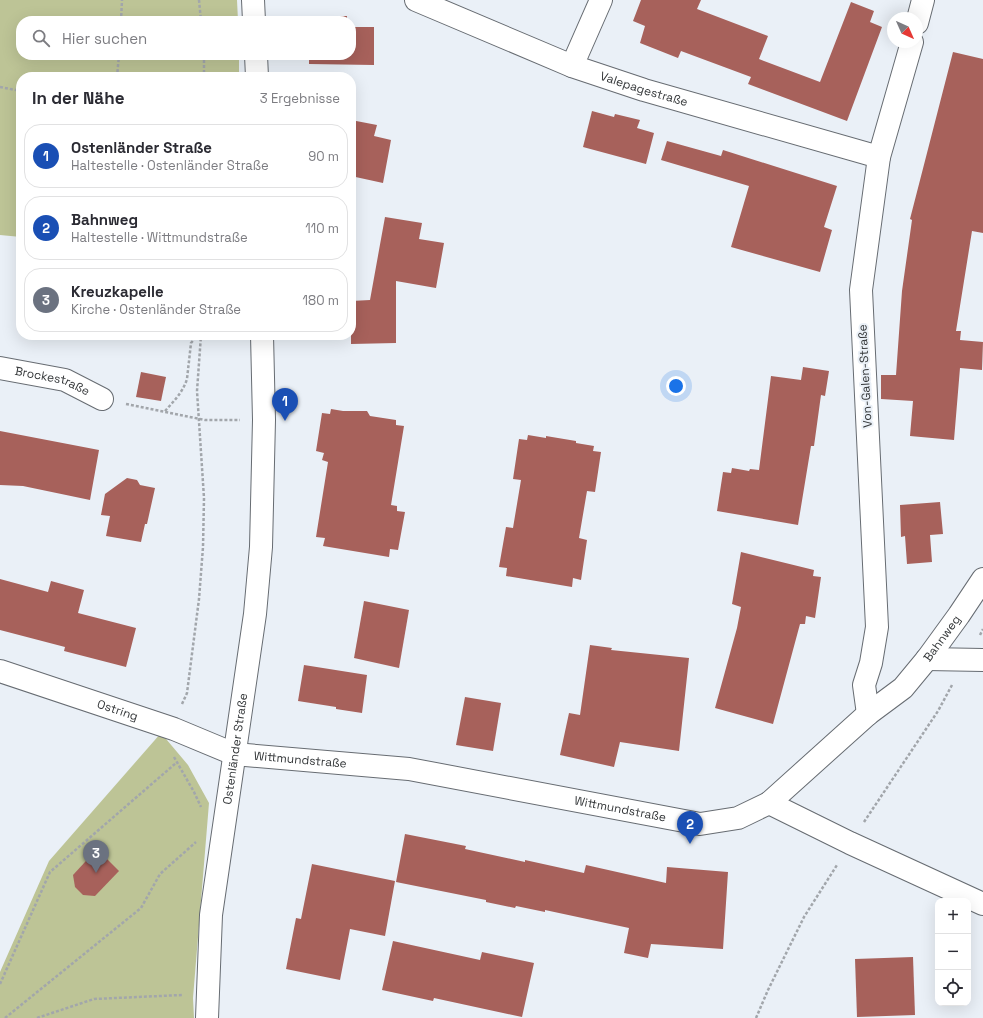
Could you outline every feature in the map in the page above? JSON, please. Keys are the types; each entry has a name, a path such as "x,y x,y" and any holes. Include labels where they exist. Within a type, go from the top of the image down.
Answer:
{"street":[{"path":"253,0 254,16"},
{"name":"Valepagestraße","path":"416,0 572,66 644,90 879,157"},
{"path":"572,66 601,0"},
{"path":"920,12 923,0"},
{"name":"Von-Galen-Straße","path":"868,714 864,685 872,662 877,627 861,290 879,157 910,48"},
{"path":"256,60 257,72"},
{"name":"Ostenländer Straße","path":"207,1018 211,915 255,614 261,547 264,420 262,340"},
{"name":"Brockestraße","path":"0,368 65,380 102,399"},
{"name":"Bahnweg","path":"769,803 868,714 903,688 928,659 983,579"},
{"path":"928,659 974,660"},
{"name":"Ostring","path":"0,671 174,729 234,754"},
{"name":"Wittmundstraße","path":"234,754 409,769 700,824 738,818 769,803"},
{"path":"769,803 850,843 983,904"}],"path":[{"path":"121,16 122,0"},
{"path":"200,0 201,16"},
{"path":"117,72 119,60"},
{"path":"204,60 204,72"},
{"path":"0,87 16,90"},
{"path":"164,412 179,395 185,384 187,379 191,343 194,340"},
{"path":"181,707 187,693 199,599 203,547 204,498 197,391 200,340"},
{"path":"102,399 204,420 239,420"},
{"path":"756,1018 804,917 850,843 974,660"},
{"path":"171,751 176,763 194,792 202,809"},
{"path":"0,984 50,872 176,763"},
{"path":"5,1018 141,908 160,874 198,840"},
{"path":"37,1018 94,998 182,995"}],"green space":[{"path":"0,0 237,0 238,16 16,16 16,60 239,60 239,72 16,72 16,237 0,235"},
{"path":"161,733 188,765 209,803 193,998 194,1018 0,1018 0,972 49,861"}],"building":[{"path":"641,0 701,0 697,9 768,36 759,59 820,82 851,2 874,11 870,22 882,27 847,121 748,84 751,77 681,51 678,58 640,43 645,26 633,21"},
{"path":"356,27 374,27 374,65 309,64 309,60 356,60"},
{"path":"953,52 983,59 983,233 972,231 956,331 961,331 960,340 983,342 982,370 960,368 954,440 910,436 913,401 881,399 881,375 896,375 902,291 912,220 910,219"},
{"path":"592,111 614,117 615,114 640,120 637,128 654,133 646,164 583,147"},
{"path":"356,121 377,125 374,136 391,140 383,183 356,177"},
{"path":"667,141 721,156 723,150 837,186 824,227 832,230 820,272 731,247 749,186 661,160"},
{"path":"385,217 422,223 419,239 444,243 436,288 396,281 396,343 351,344 351,340 356,340 356,301 370,300"},
{"path":"803,367 829,371 825,396 821,395 814,446 811,446 798,525 717,511 723,472 731,473 732,468 749,471 750,469 759,470 771,376 801,380"},
{"path":"141,372 166,377 161,401 136,397"},
{"path":"331,409 343,411 367,411 370,416 396,420 396,425 404,426 391,505 397,506 397,511 405,512 398,550 390,549 389,557 323,546 325,538 316,537 328,462 322,460 324,453 316,451 322,413 330,414"},
{"path":"0,431 99,450 90,500 23,486 0,485"},
{"path":"528,435 546,438 546,436 576,441 576,443 594,446 593,451 601,452 595,492 587,491 579,538 587,540 581,580 573,578 572,587 506,576 507,568 499,567 506,527 513,528 521,480 513,479 519,439 527,440"},
{"path":"127,478 137,480 140,485 155,488 147,524 145,524 141,542 106,536 110,516 101,515 105,494"},
{"path":"940,502 943,534 930,535 932,562 907,564 905,536 901,537 900,505"},
{"path":"741,552 814,570 813,576 821,577 815,618 806,616 805,624 800,624 773,724 715,708 737,628 741,607 732,604"},
{"path":"0,579 48,592 51,581 84,590 78,613 136,628 126,667 64,651 65,647 0,630"},
{"path":"364,601 409,610 399,668 354,658"},
{"path":"590,645 612,648 611,650 689,658 679,751 620,742 614,767 560,755 569,713 580,715"},
{"path":"304,665 367,675 362,713 298,701"},
{"path":"465,697 501,703 493,751 456,745"},
{"path":"405,834 466,846 465,849 525,862 525,860 584,873 586,865 666,883 667,867 728,872 723,949 651,944 648,958 624,953 629,928 545,910 545,912 516,906 515,908 486,902 486,900 396,882"},
{"path":"97,849 119,871 95,896 83,895 75,887 73,875"},
{"path":"312,864 395,881 385,936 350,929 340,980 286,969 296,918 301,919"},
{"path":"393,941 480,960 482,952 534,963 522,1017 434,998 433,1001 382,990"},
{"path":"913,957 915,1015 857,1017 855,959"}],"place":[{"name":"Ostenländer Straße","path":"285,421"},
{"name":"Bahnweg","path":"690,844"},
{"name":"Kreuzkapelle","path":"96,873"}]}
